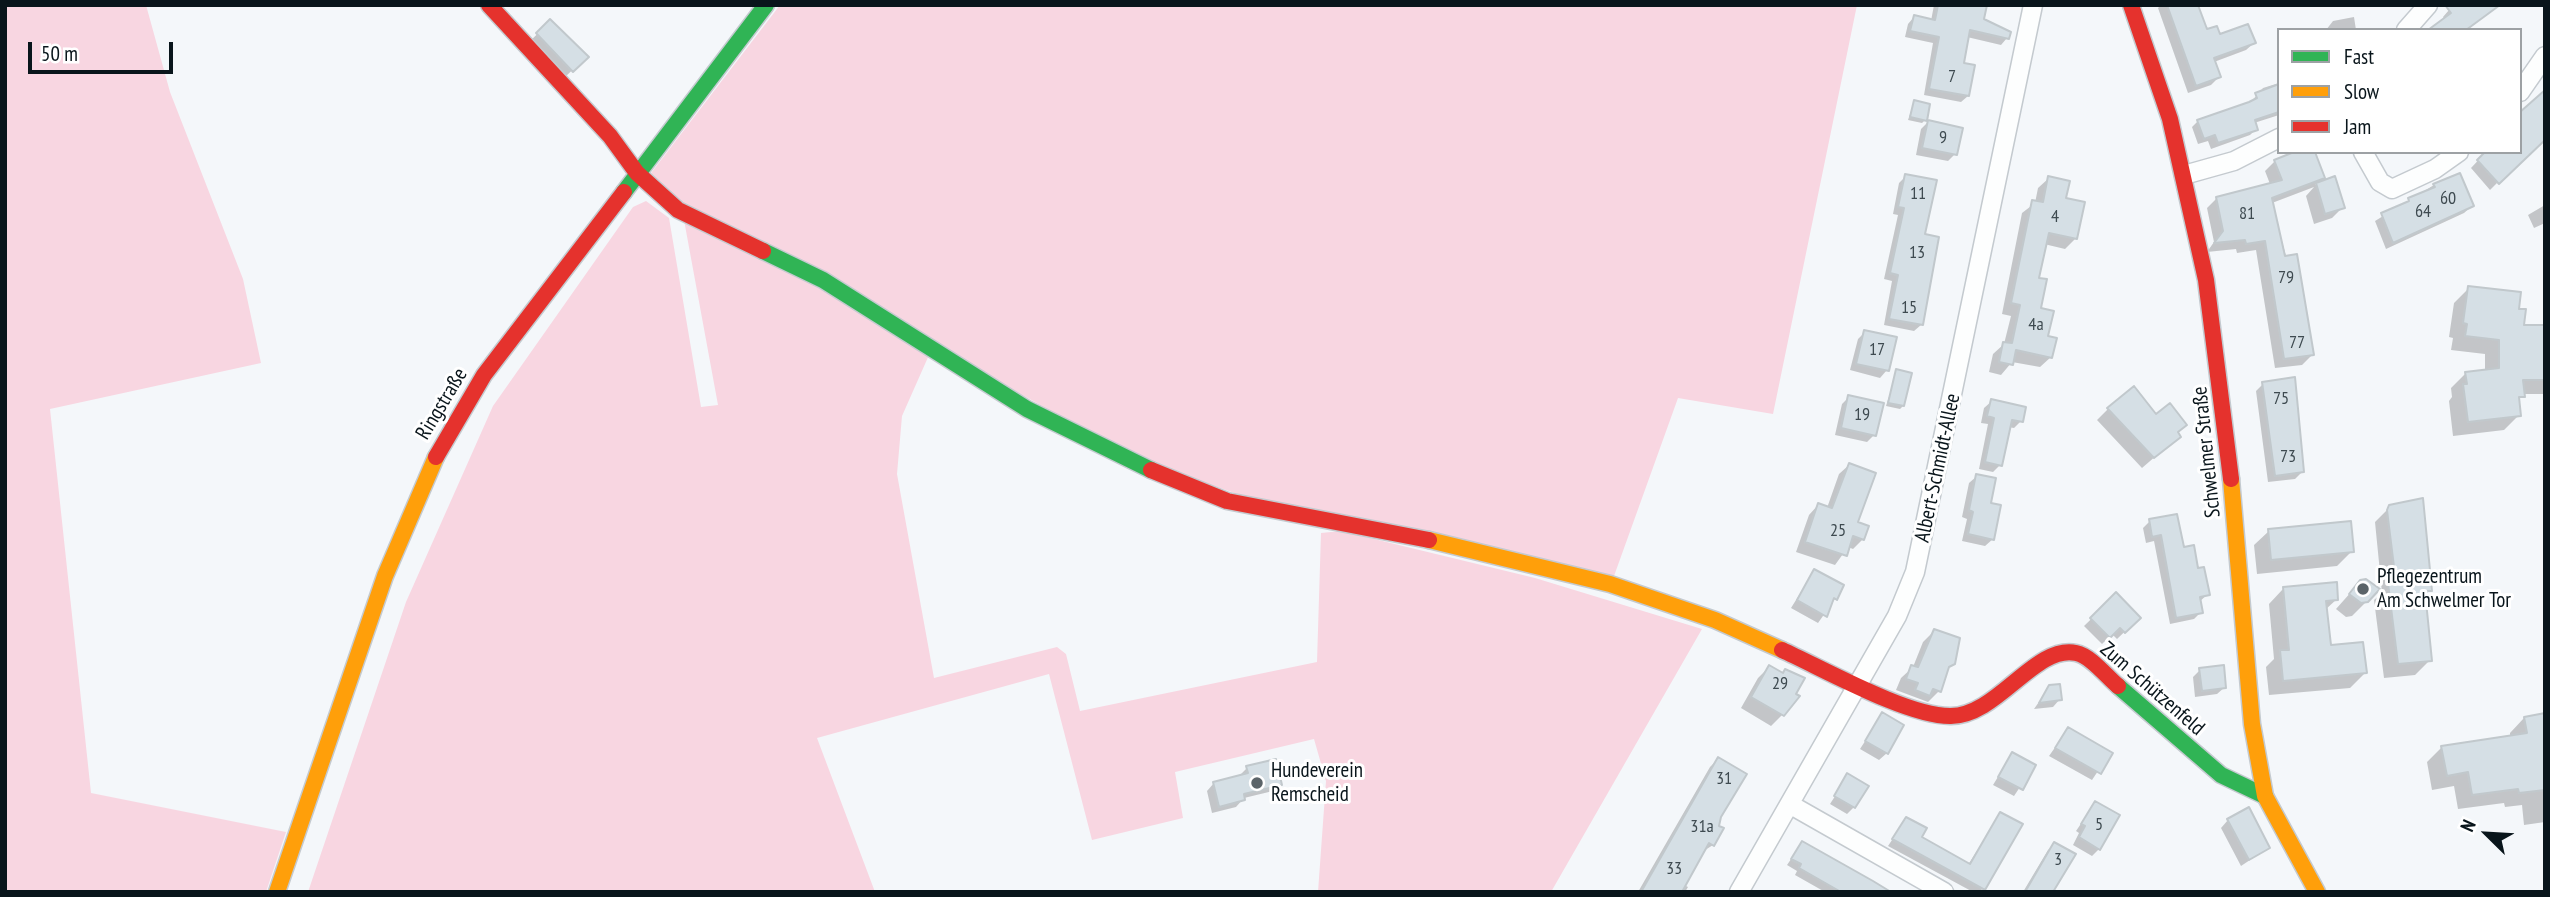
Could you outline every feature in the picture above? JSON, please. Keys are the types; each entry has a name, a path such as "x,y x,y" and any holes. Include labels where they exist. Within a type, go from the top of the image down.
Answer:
{"street":[{"path":"489,5 610,135 637,173 678,210 823,280 1027,409 1194,490 1227,500 1413,536 1610,583 1715,620 1858,684"},
{"name":"Ringstraße","path":"277,892 384,576 438,451 484,375 766,5"},
{"name":"Albert-Schmidt-Allee","path":"1739,892 1906,599 1915,572 2032,5"},
{"name":"Schwelmer Straße","path":"2130,5 2170,119 2184,175 2219,360 2252,724 2265,796 2317,892"},
{"path":"2408,28 2428,5"},
{"path":"2522,89 2545,56"},
{"path":"2184,175 2234,161 2277,139"},
{"path":"2364,154 2380,182 2392,189 2435,169 2456,154"},
{"name":"Zum Schützenfeld","path":"1858,684 1935,716 1968,714 1985,706 2043,662 2067,652 2076,653 2090,661 2221,775 2265,796"},
{"path":"1791,805 1944,892"}],"shaded area":[{"path":"5,5 146,5 170,92 243,279 261,363 50,409 91,793 286,832 266,892 5,892"},
{"path":"780,5 1857,5 1773,414 1678,398 1614,576 1255,500 1141,461 679,204 651,173"},
{"path":"646,201 669,218 701,407 718,405 684,220 789,270 929,355 902,416 897,474 934,678 1057,647 1066,654 1080,711 1317,662 1321,533 1341,531 1535,578 1702,629 1551,892 1318,892 1326,781 1314,739 1175,772 1183,818 1092,840 1049,674 817,738 875,892 308,892 406,602 493,406 633,207"}],"building":[{"path":"1938,5 1987,5 1984,19 2011,32 2009,39 1970,30 1964,63 1975,65 1969,96 1929,89 1939,37 1910,31 1914,15 1935,20"},
{"path":"2167,5 2198,5 2207,29 2217,26 2220,34 2248,24 2256,43 2214,58 2221,77 2196,86"},
{"path":"2445,5 2500,5 2469,28 2431,28 2451,13"},
{"path":"550,19 589,57 573,72 536,33"},
{"path":"2277,85 2277,113 2255,120 2258,130 2218,143 2215,135 2204,139 2197,120 2249,102 2257,98 2255,93"},
{"path":"2545,90 2545,140 2499,184 2477,160 2483,154 2522,154 2522,110"},
{"path":"1914,100 1930,104 1927,121 1910,117"},
{"path":"1928,120 1963,128 1957,155 1922,148"},
{"path":"2289,154 2316,154 2325,178 2272,198 2285,256 2297,254 2314,355 2284,359 2265,241 2246,244 2245,240 2214,243 2223,231 2216,197 2282,180 2274,160"},
{"path":"2460,173 2474,206 2393,243 2381,213 2435,187 2433,184"},
{"path":"1905,174 1937,180 1925,234 1939,237 1923,325 1889,319 1898,275 1890,273 1904,208 1898,207"},
{"path":"2048,176 2070,181 2066,198 2085,202 2077,239 2049,233 2039,278 2047,279 2041,308 2054,311 2048,336 2057,338 2052,358 2016,350 2013,365 1999,362 2003,342 2012,343 2020,305 2011,303 2032,200 2043,202"},
{"path":"2335,176 2345,208 2325,214 2316,183"},
{"path":"2468,286 2521,292 2519,309 2526,309 2524,325 2545,325 2545,380 2523,380 2525,397 2519,397 2521,416 2468,422 2463,384 2467,384 2465,372 2499,368 2499,340 2465,336 2467,324 2463,323"},
{"path":"1864,330 1897,337 1889,371 1856,364"},
{"path":"1896,369 1912,373 1904,406 1888,403"},
{"path":"2295,377 2304,472 2275,476 2262,382"},
{"path":"2134,386 2156,414 2170,403 2187,425 2178,432 2181,437 2154,458 2107,408"},
{"path":"1848,395 1884,403 1876,436 1841,428"},
{"path":"1991,399 2026,407 2023,422 2012,420 2002,466 1985,462 1994,418 1987,416"},
{"path":"1849,463 1876,473 1858,522 1869,526 1864,540 1853,536 1847,556 1805,542 1818,503 1832,508"},
{"path":"1976,474 1996,478 1991,503 2001,505 1994,540 1968,534 1973,512 1969,510"},
{"path":"2423,498 2432,591 2425,591 2432,661 2398,664 2388,583 2396,583 2387,510 2389,505"},
{"path":"2177,514 2184,547 2194,545 2198,568 2204,567 2210,595 2200,597 2203,613 2176,618 2161,535 2152,537 2149,519"},
{"path":"2351,521 2354,552 2271,560 2268,529"},
{"path":"1814,569 1844,585 1837,600 1834,598 1827,617 1797,600"},
{"path":"2366,579 2380,589 2368,602 2361,603 2349,594 2360,580"},
{"path":"2337,582 2338,600 2326,601 2331,645 2363,642 2367,673 2283,681 2280,650 2289,650 2283,587"},
{"path":"2116,592 2141,618 2125,633 2120,628 2110,638 2090,618"},
{"path":"1934,629 1960,638 1955,664 1949,667 1941,692 1933,689 1930,696 1915,690 1918,683 1906,679 1911,665 1918,667"},
{"path":"1769,665 1783,673 1785,669 1805,678 1796,694 1800,696 1784,716 1751,697"},
{"path":"2224,665 2226,688 2202,691 2199,668"},
{"path":"2060,684 2062,700 2039,703 2049,685"},
{"path":"1882,712 1904,725 1888,754 1865,741"},
{"path":"2545,713 2545,790 2519,793 2518,789 2472,795 2468,772 2447,776 2441,746 2527,733 2524,717"},
{"path":"2068,727 2113,753 2101,774 2055,748"},
{"path":"2012,752 2036,765 2023,790 1998,777"},
{"path":"1718,757 1747,774 1721,817 1719,826 1724,828 1714,846 1709,843 1682,892 1641,892"},
{"name":"Hundeverein Remscheid","path":"1276,759 1282,785 1244,794 1245,800 1219,807 1213,782 1248,773 1246,766"},
{"path":"1847,773 1869,786 1855,808 1834,796"},
{"path":"2095,801 2120,815 2100,850 2079,837 2085,826 2081,824"},
{"path":"2249,807 2270,848 2249,860 2227,819"},
{"path":"2000,812 2023,824 1985,890 1892,839 1906,817 1927,828 1922,837 1970,864"},
{"path":"1802,841 1891,892 1841,892 1799,868 1801,864 1791,859"},
{"path":"2054,842 2076,854 2053,892 2025,892"}],"traffic: fast":[{"path":"624,192 766,5"},
{"path":"763,251 823,280 1027,409 1151,470"},
{"path":"2118,686 2221,775 2265,796"}],"traffic: slow":[{"path":"277,892 385,576 436,457"},
{"path":"2231,479 2252,724 2265,796 2317,892"},
{"path":"1429,540 1610,584 1715,620 1782,650"}],"traffic: jam":[{"path":"489,5 610,136 637,173 678,210 763,251"},
{"path":"2131,5 2170,119 2206,280 2231,479"},
{"path":"436,457 484,375 624,192"},
{"path":"1151,470 1227,501 1429,540"},
{"path":"1782,650 1889,700 1932,714 1950,716 1967,713 1984,705 2031,669 2061,653 2082,655 2118,686"}],"place":[{"name":"Pflegezentrum Am Schwelmer Tor","path":"2363,589"},
{"name":"Hundeverein Remscheid","path":"1257,783"}]}
